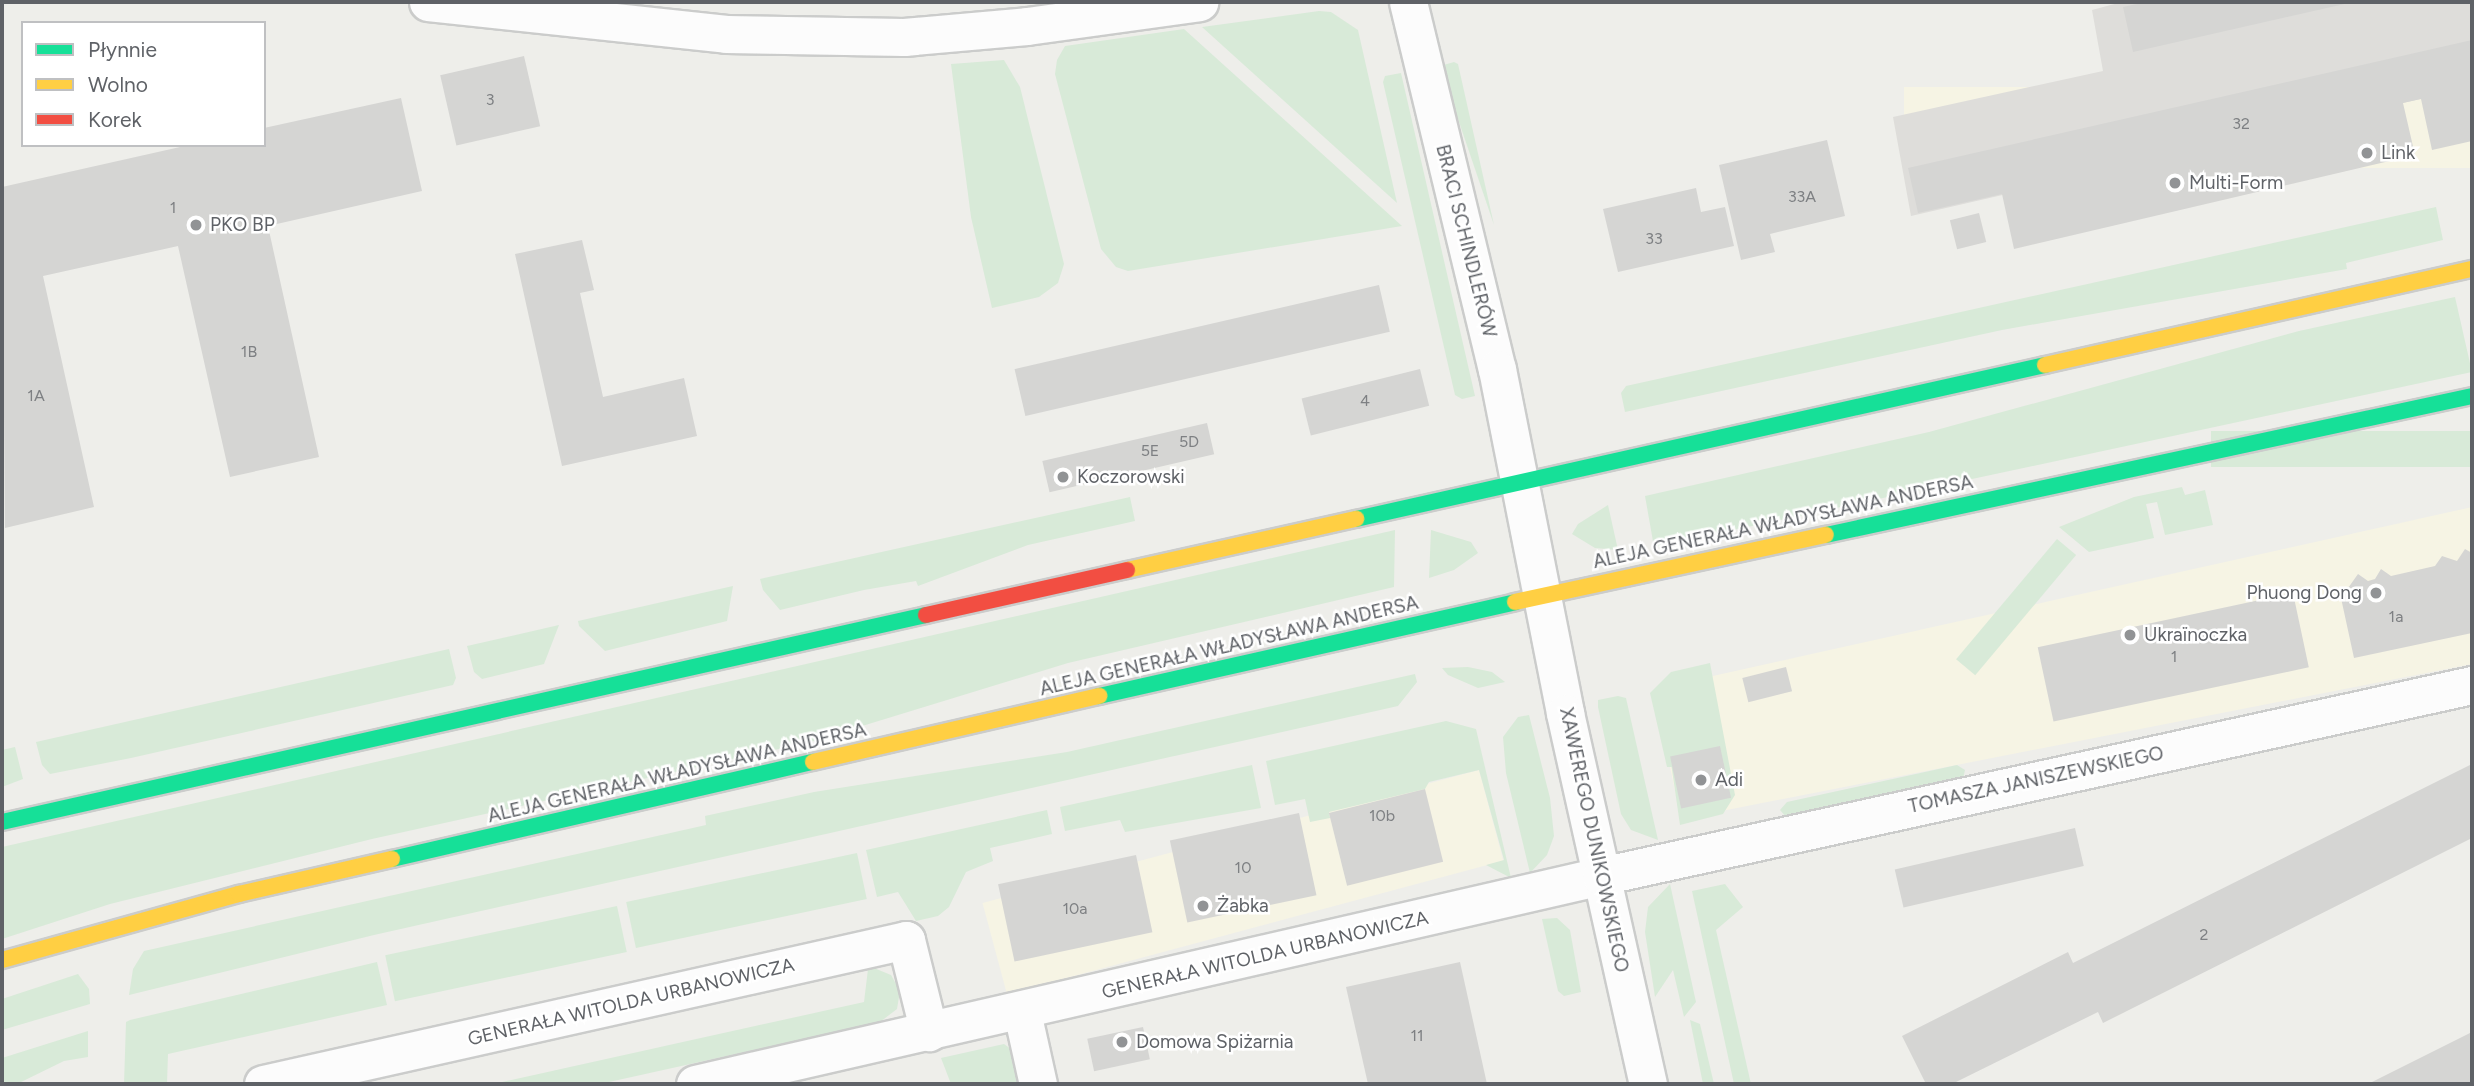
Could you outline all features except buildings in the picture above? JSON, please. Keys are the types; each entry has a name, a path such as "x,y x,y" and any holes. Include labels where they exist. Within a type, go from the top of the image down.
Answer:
{"main road":[{"path":"2,822 2472,269"},
{"name":"ALEJA GENERAŁA WŁADYSŁAWA ANDERSA","path":"2,960 239,894 1541,596 2472,396"}],"street":[{"path":"428,2 726,34 904,37 1027,26 1199,2"},
{"name":"BRACI SCHINDLERÓW","path":"1408,2 1494,357 1541,596"},
{"name":"XAWEREGO DUNIKOWSKIEGO","path":"1541,596 1647,1084"},
{"name":"TOMASZA JANISZEWSKIEGO","path":"1601,876 2472,685"},
{"name":"GENERAŁA WITOLDA URBANOWICZA","path":"695,1084 1021,1012 1601,876"},
{"name":"GENERAŁA WITOLDA URBANOWICZA","path":"263,1084 905,940 929,1032"},
{"path":"1021,1012 1038,1084"}],"shaded area":[{"path":"2122,2 2472,2 2472,87 1911,216 1893,117 2103,71 2092,10"},
{"path":"1904,87 2472,87 2472,168 1904,168"},
{"path":"2472,507 2472,664 1681,819 1663,734 1708,677"},
{"path":"1479,770 1503,861 1007,994 983,903"}],"green space":[{"path":"1319,11 1331,12 1358,30 1397,203 1202,27"},
{"path":"1184,29 1402,226 1128,271 1116,267 1101,249 1055,74 1057,60 1065,46"},
{"path":"1004,60 1020,87 1064,264 1058,283 1039,297 992,308 971,217 951,64"},
{"path":"1454,62 1458,64 1494,225 1440,66"},
{"path":"1401,73 1475,396 1462,399 1455,395 1383,82 1385,76"},
{"path":"2436,207 2443,240 2346,263 2347,269 2002,330 1625,412 1621,393 1626,386"},
{"path":"2455,297 2472,372 1654,547 1645,496 1929,432 2299,331"},
{"path":"2211,431 2472,431 2472,467 2211,467"},
{"path":"2182,487 2185,495 2205,490 2213,525 2165,535 2157,502 2146,504 2154,538 2089,552 2059,527 2134,497"},
{"path":"1130,497 1135,521 1028,545 918,586 916,581 864,590 780,610 763,590 760,579"},
{"path":"1608,505 1618,550 1595,548 1572,534 1578,524"},
{"path":"1395,530 1394,587 1068,663 810,742 372,839 110,904 2,939 2,847"},
{"path":"1431,530 1471,542 1478,553 1454,570 1429,578"},
{"path":"2057,539 2076,555 1975,675 1956,659"},
{"path":"733,586 727,621 605,651 579,626 578,621"},
{"path":"559,625 544,664 482,679 474,672 467,646"},
{"path":"449,649 456,678 453,685 131,758 50,774 42,765 36,742"},
{"path":"1710,663 1735,795 1723,814 1680,825 1672,767 1667,767 1650,693 1671,672"},
{"path":"1468,667 1492,672 1505,682 1478,688 1448,675 1442,668"},
{"path":"1415,674 1417,682 1398,706 374,935 129,995 133,969 144,951 706,825 705,816 814,792 1067,752"},
{"path":"1618,696 1626,698 1658,840 1631,830 1621,814 1598,707 1598,700"},
{"path":"1529,715 1550,798 1554,836 1547,855 1530,873 1506,773 1503,737 1518,717"},
{"path":"1446,721 1476,729 1511,878 1486,865 1504,860 1479,770 1429,782 1425,789 1329,812 1330,818 1310,822 1305,799 1275,805 1266,761"},
{"path":"15,747 23,779 2,787 2,750"},
{"path":"1252,765 1261,808 1125,832 1120,820 1065,831 1060,807"},
{"path":"1957,765 1965,770 1963,779 1787,818 1780,810 1787,802"},
{"path":"1047,810 1052,834 990,848 993,861 966,872 949,907 938,916 916,921 898,892 877,897 866,850"},
{"path":"857,853 867,899 636,948 626,902"},
{"path":"1670,884 1696,1002 1684,1017 1673,970 1655,997 1645,932 1648,907"},
{"path":"1725,884 1743,907 1716,930 1751,1084 1734,1084 1692,891"},
{"path":"617,906 627,952 395,1001 385,955"},
{"path":"1557,918 1570,930 1581,992 1564,996 1558,991 1542,919"},
{"path":"377,962 387,1005 168,1054 167,1084 124,1084 126,1022 130,1020"},
{"path":"874,968 891,975 900,991 897,1009 880,1022 600,1084 493,1084 864,1002 868,969"},
{"path":"78,974 89,989 90,1004 2,1030 2,999"},
{"path":"1690,1020 1700,1024 1714,1084 1703,1084"},
{"path":"88,1031 88,1057 64,1061 17,1084 2,1084 2,1058"},
{"path":"1004,1044 1015,1052 1028,1084 951,1084 941,1058"}],"traffic: fast":[{"path":"1356,519 2045,365"},
{"path":"1826,535 2472,396"},
{"path":"1099,696 1515,602"},
{"path":"2,822 926,615"},
{"path":"392,859 813,762"}],"traffic: slow":[{"path":"2045,365 2472,269"},
{"path":"1127,570 1356,519"},
{"path":"1515,602 1826,535"},
{"path":"813,762 1099,696"},
{"path":"2,960 239,894 392,859"}],"traffic: jam":[{"path":"926,615 1127,570"}],"place":[{"name":"Link","path":"2367,153"},
{"name":"Multi-Form","path":"2175,183"},
{"name":"PKO BP","path":"196,225"},
{"name":"Koczorowski","path":"1063,477"},
{"name":"Phuong Dong","path":"2376,593"},
{"name":"Ukraïnoczka","path":"2130,635"},
{"name":"Adi","path":"1701,780"},
{"name":"Żabka","path":"1203,906"},
{"name":"Domowa Spiżarnia","path":"1122,1042"}]}
